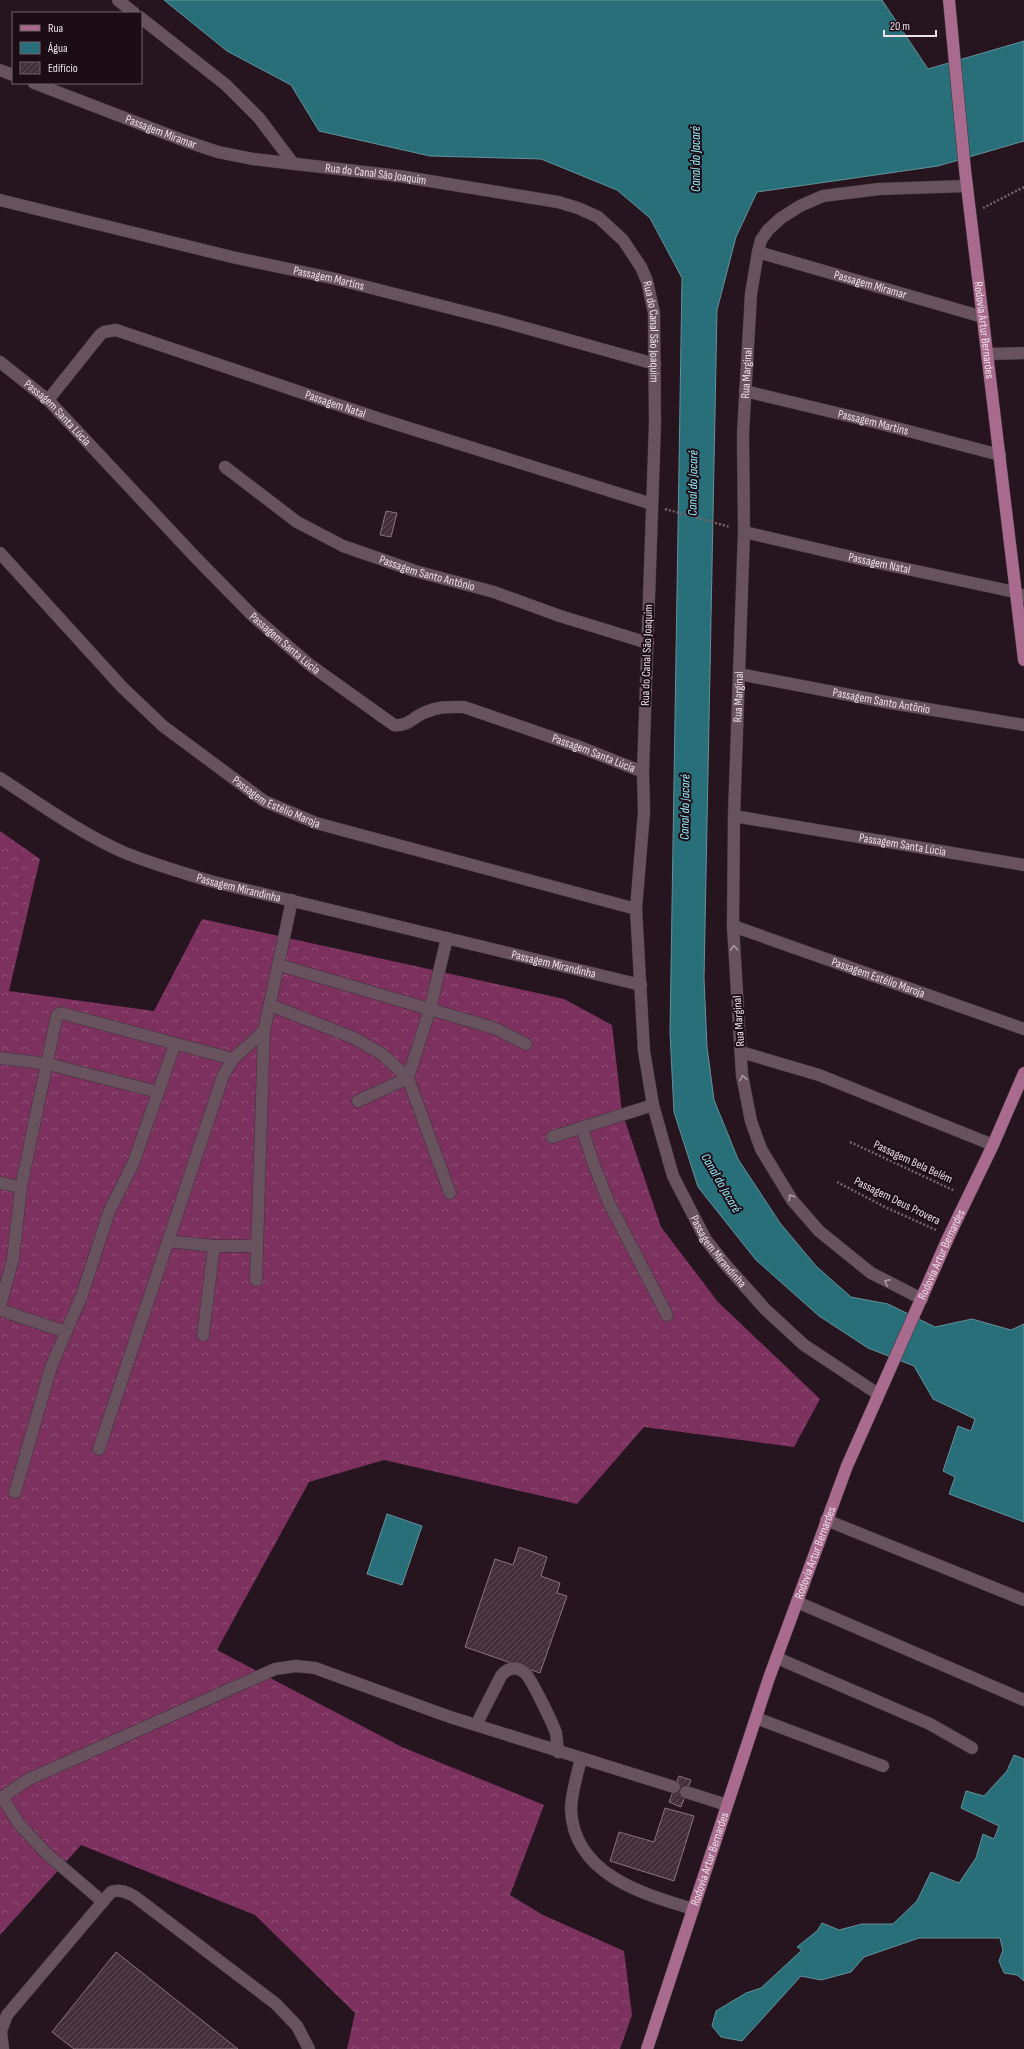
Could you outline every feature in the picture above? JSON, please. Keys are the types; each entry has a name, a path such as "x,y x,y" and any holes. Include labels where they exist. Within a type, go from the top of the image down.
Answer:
{"main road":[{"name":"Rodovia Artur Bernardes","path":"949,0 965,170 982,317 1020,594 1024,660"},
{"name":"Rodovia Artur Bernardes","path":"646,2049 756,1718 826,1520 878,1394 949,1236 993,1145 1024,1073"}],"street":[{"path":"118,0 133,12"},
{"path":"142,19 226,85 259,118 292,162"},
{"path":"0,70 12,75"},
{"name":"Passagem Miramar","path":"37,84 185,141 218,152 253,159 292,162"},
{"name":"Rua do Canal São Joaquim","path":"292,162 399,176 558,202 598,217 623,240 641,267 647,281 654,313 655,506 643,772 644,812 636,909 641,985"},
{"name":"Rua Marginal","path":"920,1303 871,1273 819,1231 792,1200 761,1149 754,1128 742,1075 733,926 734,816 739,674 739,530 749,316 761,240 768,230 781,218 800,206 823,196 879,189 967,186"},
{"name":"Passagem Martins","path":"0,200 232,257 344,281 655,364"},
{"name":"Passagem Miramar","path":"758,252 982,317"},
{"name":"Passagem Natal","path":"48,400 100,335 104,332 116,330 380,419 655,506"},
{"path":"987,354 1024,354"},
{"name":"Passagem Santa Lúcia","path":"0,362 48,400 197,559 254,616 310,665 394,725 405,724 424,712 437,708 446,706 464,707 566,742 643,772"},
{"name":"Passagem Martins","path":"745,391 863,419 1000,455"},
{"name":"Passagem Santo Antônio","path":"225,467 297,522 343,546 415,571 494,592 560,616 648,643"},
{"name":"Passagem Natal","path":"739,530 860,559 1020,594"},
{"name":"Passagem Estélio Maroja","path":"0,553 137,702 163,726 264,801 316,823 636,909"},
{"name":"Passagem Santo Antônio","path":"739,674 891,703 1024,725"},
{"name":"Passagem Mirandinha","path":"0,778 88,834 122,851 176,871 641,985 644,1050 653,1105 673,1176 706,1240 725,1264 787,1331 804,1345 878,1394"},
{"name":"Passagem Santa Lúcia","path":"734,816 1024,865"},
{"path":"256,1280 264,1031 280,965 292,900"},
{"name":"Passagem Estélio Maroja","path":"733,926 1024,1028"},
{"path":"358,1101 408,1078 430,1009 447,938"},
{"path":"280,965 494,1028 526,1044"},
{"path":"270,1005 354,1038 382,1054 408,1078 450,1193"},
{"path":"0,1306 13,1259 21,1187 48,1064 57,1015 61,1013 233,1059"},
{"path":"99,1449 223,1076 233,1059 264,1031"},
{"path":"15,1492 50,1367 82,1295 109,1212 133,1164 175,1044"},
{"path":"741,1052 819,1075 993,1145"},
{"path":"0,1058 48,1064 158,1092"},
{"path":"552,1137 653,1105"},
{"path":"582,1128 594,1165 609,1203 667,1315"},
{"path":"0,1183 21,1187"},
{"path":"168,1241 214,1246 257,1246"},
{"path":"203,1335 214,1246"},
{"path":"0,1310 66,1332"},
{"path":"826,1520 1024,1600"},
{"path":"796,1602 1024,1700"},
{"path":"777,1658 930,1724 972,1748"},
{"path":"103,1902 47,1854 20,1824 1,1798 27,1780 275,1669 296,1666 315,1668 476,1725 558,1752 674,1787"},
{"path":"476,1725 501,1676 510,1668 518,1669 525,1673 530,1681 556,1733 558,1752"},
{"path":"756,1718 883,1766"},
{"path":"581,1759 575,1782 571,1809 578,1840 586,1854 603,1872 616,1880 693,1909"},
{"path":"686,1792 728,1805"},
{"path":"2,2049 0,2031 7,2015 111,1892 116,1890 125,1891 134,1896 276,2004 297,2026 309,2049"}],"path":[{"path":"970,214 1024,187"},
{"path":"655,506 739,530"},
{"name":"Passagem Bela Belém","path":"850,1142 968,1197"},
{"name":"Passagem Deus Provera","path":"837,1182 885,1207 949,1236"}],"green space":[{"path":"0,831 40,859 9,991 154,1011 202,919 564,999 612,1025 622,1112 661,1227 718,1302 820,1399 794,1447 644,1427 577,1504 384,1460 309,1482 217,1650 402,1747 544,1805 510,1895 543,1915 624,1951 632,2015 620,2049 347,2049 355,2013 255,1915 81,1845 0,1935"}],"water":[{"name":"Canal do Jacaré","path":"164,0 882,0 928,69 1024,41 1024,141 938,166 757,192 736,237 717,310 704,978 707,1047 714,1100 738,1159 780,1223 816,1266 851,1297 888,1304 935,1327 972,1319 1011,1330 1024,1324 1024,1522 949,1494 955,1477 943,1471 958,1426 971,1431 975,1419 933,1399 914,1366 868,1348 819,1316 756,1260 698,1187 674,1112 670,1033 682,278 650,218 617,190 541,159 430,156 319,131 291,85 227,51"},
{"path":"387,1514 422,1526 402,1585 367,1574"},
{"path":"1014,1755 1024,1759 1024,1981 1017,1975 1004,1973 999,1961 1003,1950 1000,1938 919,1938 864,1957 851,1972 821,1980 801,1976 742,2041 721,2037 712,2026 716,2011 746,1993 761,1988 802,1950 797,1947 817,1931 822,1923 839,1930 862,1924 893,1924 917,1901 931,1872 959,1883 976,1858 983,1834 994,1839 999,1826 961,1808 966,1791 984,1796 1007,1771"}],"building":[{"path":"386,511 397,513 391,537 380,535"},
{"path":"519,1547 547,1557 541,1576 560,1583 557,1593 567,1596 540,1673 465,1647 495,1559 513,1565"},
{"path":"679,1776 691,1780 681,1807 669,1802"},
{"path":"665,1808 694,1816 674,1881 610,1861 619,1832 654,1842"},
{"path":"116,1952 238,2049 74,2049 52,2032"}]}
